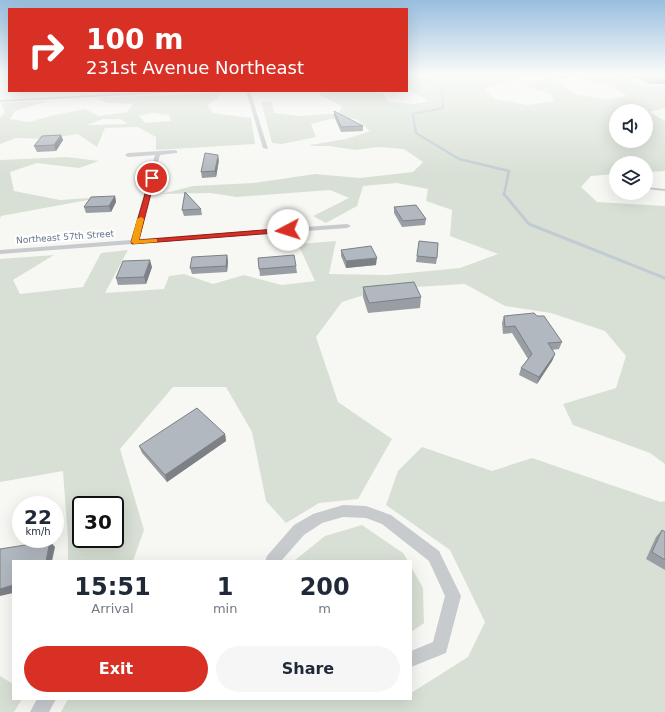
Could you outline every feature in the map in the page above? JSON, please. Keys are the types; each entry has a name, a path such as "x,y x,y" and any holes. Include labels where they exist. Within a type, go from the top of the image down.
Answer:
{"street":[{"path":"253,108 266,148"},
{"path":"128,155 175,152"},
{"path":"134,242 158,153"},
{"name":"Northeast 57th Street","path":"0,252 347,226"},
{"path":"273,560 299,530 318,518 343,512 366,512 386,519 434,556 453,596 440,647 412,659"},
{"path":"39,712 46,700"}],"lane":[{"path":"653,189 665,190"}],"shaded area":[{"path":"3,108 24,108 15,111 10,119 29,122 85,109 99,116 127,112 130,108 209,108 213,113 251,118 255,144 156,150 156,137 138,127 105,128 97,147 78,134 47,139 16,138 0,144 0,117 5,112","holes":["152,113 169,115 171,121 145,123 139,116","103,119 120,119 128,124 87,125"]},
{"path":"263,108 273,108 274,113 301,116 339,113 341,108 609,108 609,148 653,148 653,114 665,121 665,171 653,172 653,156 609,156 609,175 591,176 581,187 597,202 665,206 665,464 650,453 573,425 563,404 616,388 626,356 605,331 551,313 505,306 465,284 383,289 342,302 316,337 338,402 392,439 358,499 319,503 286,523 266,501 252,432 226,387 173,387 120,449 144,530 133,560 68,560 63,471 0,482 0,259 54,255 13,280 20,294 83,287 101,253 128,250 105,293 164,289 169,276 184,274 213,284 244,275 282,285 315,281 298,244 336,241 329,274 387,275 460,268 498,254 450,236 452,210 426,201 428,189 397,183 363,186 357,206 326,223 313,216 349,198 330,190 237,197 210,193 161,194 193,186 254,183 315,174 360,178 413,172 423,162 404,149 378,147 355,150 330,146 310,145 346,139 370,131 356,119 331,119 311,124 316,137 282,144 272,143"},
{"path":"653,108 664,108 653,111"},
{"path":"67,157 99,161 79,168 37,163 10,172 14,191 60,200 104,197 1,216 0,219 0,160"},
{"path":"422,447 492,471 532,458 661,502 665,501 665,712 61,712 67,700 412,700 412,692 468,657 485,622 450,550 386,505 398,471"},
{"path":"362,525 403,553 407,560 295,560 325,536"},
{"path":"412,569 423,588 424,623 412,631"},
{"path":"0,676 12,683 12,700 21,700 14,712 0,712"}],"building":[{"path":"334,111 363,126 341,127"},
{"path":"61,135 54,145 34,146 42,136"},
{"path":"205,153 218,155 215,171 201,172"},
{"path":"185,192 201,209 182,210"},
{"path":"115,196 109,206 84,207 91,197"},
{"path":"416,205 426,219 403,221 394,207"},
{"path":"419,241 438,243 437,258 417,256"},
{"path":"371,246 377,258 346,261 341,250"},
{"path":"227,255 226,266 190,268 192,257"},
{"path":"294,255 296,266 259,269 258,258"},
{"path":"150,260 144,277 116,278 123,261"},
{"path":"414,282 421,297 369,303 363,287"},
{"path":"534,313 537,316 544,316 562,342 548,343 555,354 539,377 521,368 532,354 515,326 505,327 504,316"},
{"path":"197,408 225,434 165,475 139,446"},
{"path":"662,530 665,532 665,560 652,552"},
{"path":"12,547 49,548 46,560 12,560 12,585 0,589 0,549"}],"waterway":[{"path":"415,128 413,114 442,108"},
{"path":"415,127 416,133 459,159 509,171 504,194"},
{"path":"504,194 529,224 665,278"}],"slow traffic":[{"path":"141,219 134,242 155,241"}],"route":[{"path":"152,178 134,242 288,230"}]}
